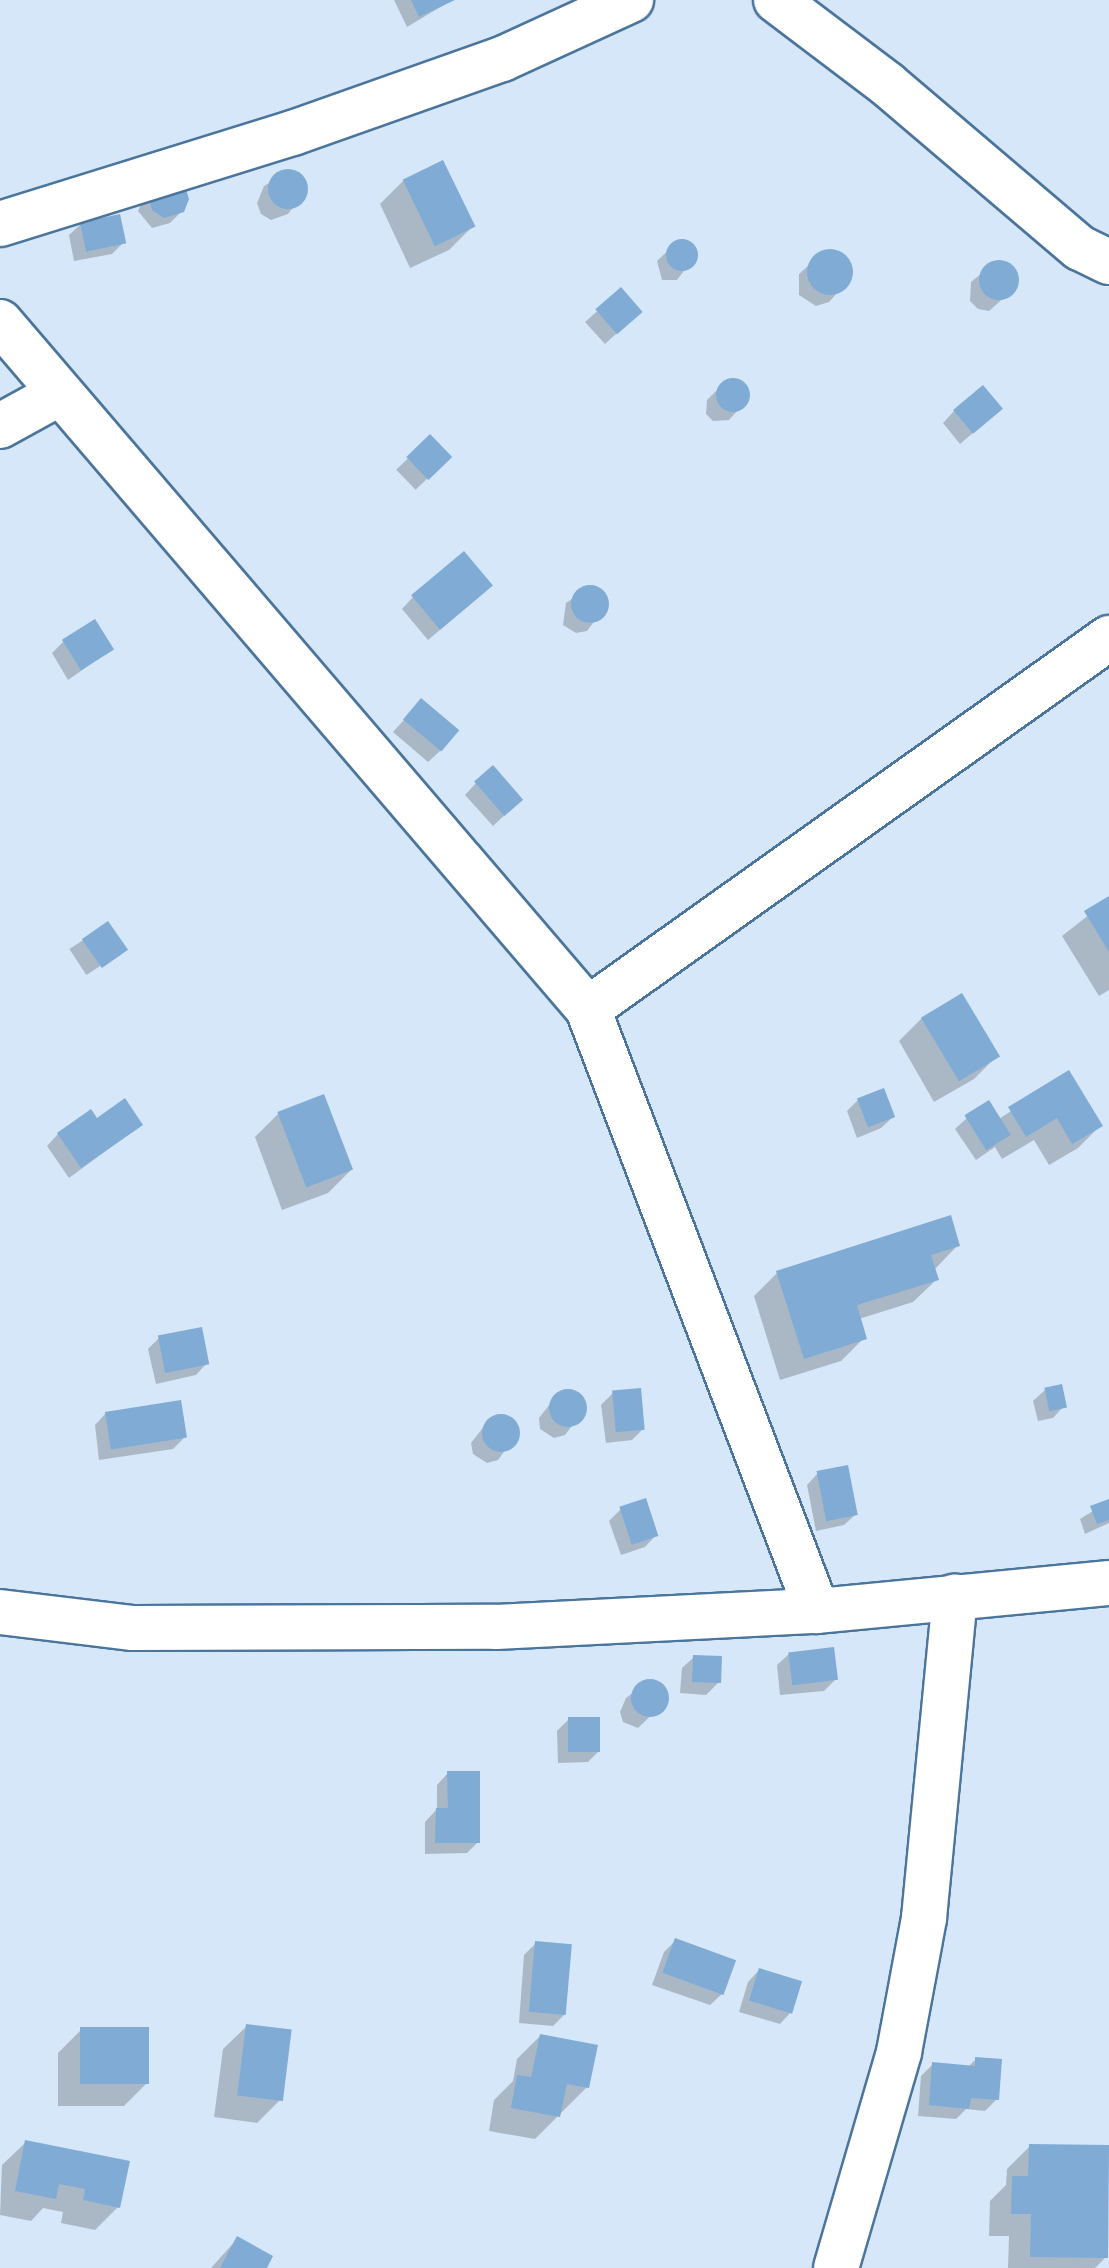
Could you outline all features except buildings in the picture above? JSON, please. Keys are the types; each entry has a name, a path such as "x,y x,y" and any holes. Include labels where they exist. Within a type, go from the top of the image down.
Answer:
{"street":[{"path":"0,224 293,133 487,65 631,0"},
{"path":"776,0 887,84 1080,248 1109,262"},
{"path":"0,322 588,1009 817,1611"},
{"path":"0,426 60,393"},
{"path":"588,1009 1109,638"},
{"path":"0,1612 133,1628 496,1627 817,1611 1109,1583"},
{"path":"836,2268 899,2052 924,1918 955,1596"}]}
